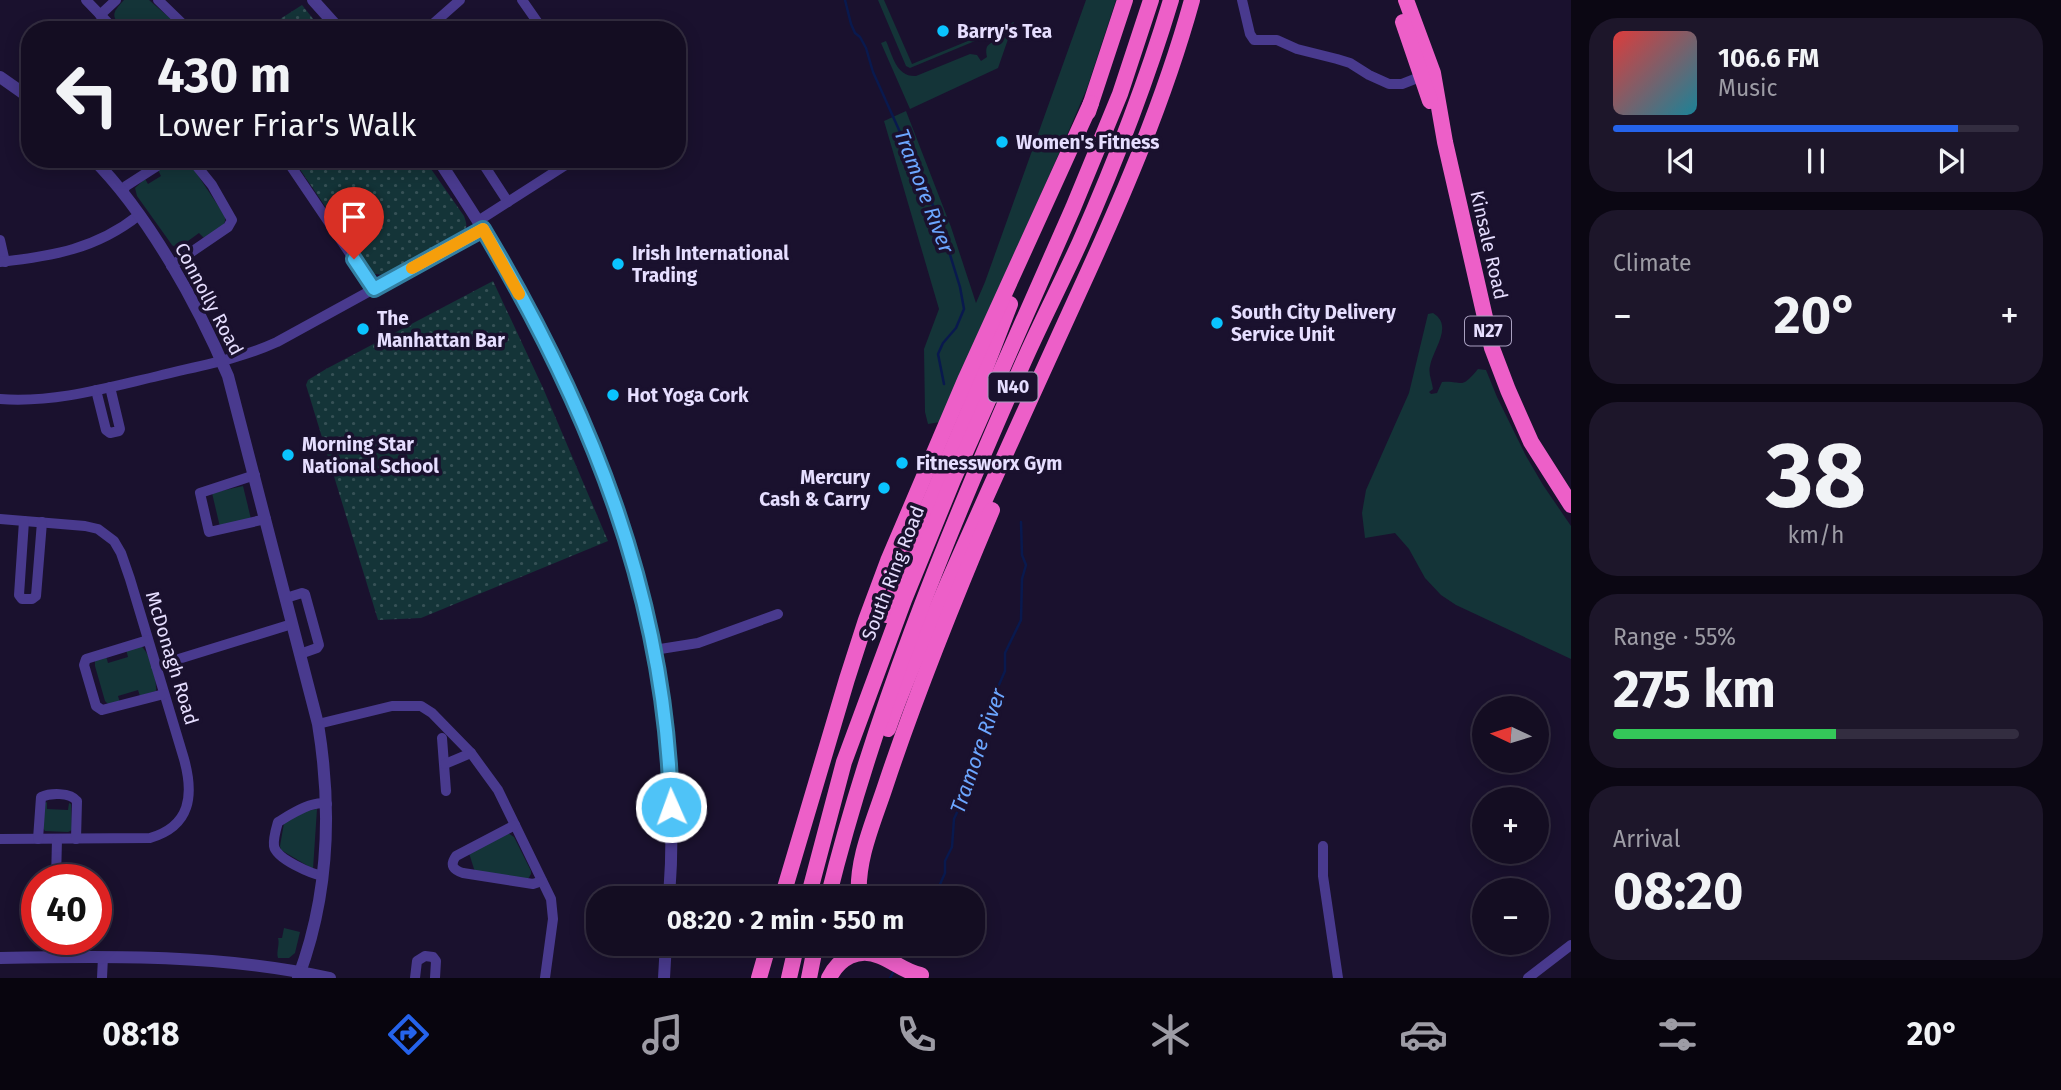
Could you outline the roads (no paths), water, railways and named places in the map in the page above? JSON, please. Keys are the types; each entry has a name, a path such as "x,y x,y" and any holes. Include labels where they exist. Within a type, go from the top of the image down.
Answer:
{"highway":[{"path":"844,762 888,612 916,535 1065,175 1125,0"},
{"name":"South Ring Road","path":"811,886 844,762 904,600 1120,94 1151,0"},
{"name":"South Ring Road","path":"831,886 887,695 918,614 1019,371 1079,244 1121,146 1171,0"},
{"path":"832,886 898,700 960,555 1125,191 1153,120 1192,0"},
{"name":"Kinsale Road","path":"1395,0 1427,75"},
{"name":"Kinsale Road","path":"1406,0 1445,142 1492,348 1531,442 1571,505"},
{"path":"786,886 847,679 888,561 965,378 1091,103"},
{"path":"859,886 864,851 944,624 1039,397 1074,302"},
{"path":"863,777 923,620 972,506 1015,415 1066,321"},
{"path":"829,978 843,959 853,954 867,953 880,956 910,973 923,977"},
{"path":"759,978 765,956"},
{"path":"789,978 794,956"},
{"path":"809,978 813,956"},
{"path":"897,956 914,966 923,977"}],"street":[{"path":"86,0 106,21"},
{"path":"100,15 116,0"},
{"path":"158,0 178,21"},
{"path":"313,0 332,21"},
{"path":"436,21 460,0"},
{"path":"522,0 536,21"},
{"path":"1242,0 1250,34 1254,40 1278,40 1297,49 1350,63 1389,84 1427,75"},
{"path":"0,77 21,92"},
{"name":"Connolly Road","path":"101,168 139,215 171,266 222,360 255,475 318,724 326,775 326,854 317,910 299,975"},
{"path":"122,191 154,168"},
{"path":"171,266 228,227 232,220 212,185 198,168"},
{"path":"292,168 374,289"},
{"path":"444,168 481,225 542,336 597,456 627,539 654,650 669,749 669,886"},
{"path":"486,168 508,202"},
{"path":"0,399 47,399 96,390 222,360 277,342 374,289 481,225 508,202 561,168"},
{"path":"0,240 3,262 41,258 80,247 114,233 139,215"},
{"path":"96,390 106,430 110,433 120,429 110,387"},
{"path":"255,475 200,493 209,532 266,519"},
{"name":"McDonagh Road","path":"0,519 93,527 114,541 121,553 190,778 190,792 184,813 176,824 155,837 76,839"},
{"path":"24,521 19,595 29,599 37,596 42,522"},
{"path":"21,564 39,564"},
{"path":"286,598 305,594 319,645 300,653"},
{"path":"654,650 698,643 778,614"},
{"path":"156,666 292,624"},
{"path":"148,640 86,659 84,665 96,706 102,710 164,694"},
{"path":"318,724 392,706 421,706 442,722 471,753 498,790 553,907 545,978"},
{"path":"442,738 446,791"},
{"path":"445,764 471,753"},
{"path":"0,839 38,839 57,839 76,839 77,801 73,796 40,797 38,839"},
{"path":"323,876 307,872 278,854 274,846 278,822 310,806 321,802 327,804"},
{"path":"515,825 456,856 452,861 453,867 463,873 533,884 542,880"},
{"path":"56,864 57,839"},
{"path":"1323,846 1323,876 1338,978"},
{"path":"1528,978 1571,945"},
{"path":"415,978 417,961 425,956 433,957 436,961 435,978"},
{"path":"664,978 665,956"},
{"path":"102,978 103,957"},
{"path":"0,958 103,957 228,962 330,978"}],"waterway":[{"name":"Tramore River","path":"845,0 851,24 866,48 873,72 939,219 960,287 964,309 956,328 943,343 938,354 944,384"},
{"name":"Tramore River","path":"939,886 945,873 945,861 952,847 954,819 984,745 983,738 988,730 998,687 1005,671 1005,653 1021,620 1022,579 1026,565 1022,555 1021,522"},
{"name":"Tramore River","path":"890,978 895,969"}],"place":[{"name":"Barry's Tea","path":"943,31"},
{"name":"Women's Fitness","path":"1002,142"},
{"name":"Irish International Trading","path":"618,264"},
{"name":"South City Delivery Service Unit","path":"1217,323"},
{"name":"The Manhattan Bar","path":"363,329"},
{"name":"Hot Yoga Cork","path":"613,395"},
{"name":"Morning Star National School","path":"288,455"},
{"name":"Fitnessworx Gym","path":"902,463"},
{"name":"Mercury Cash & Carry","path":"884,488"}]}
